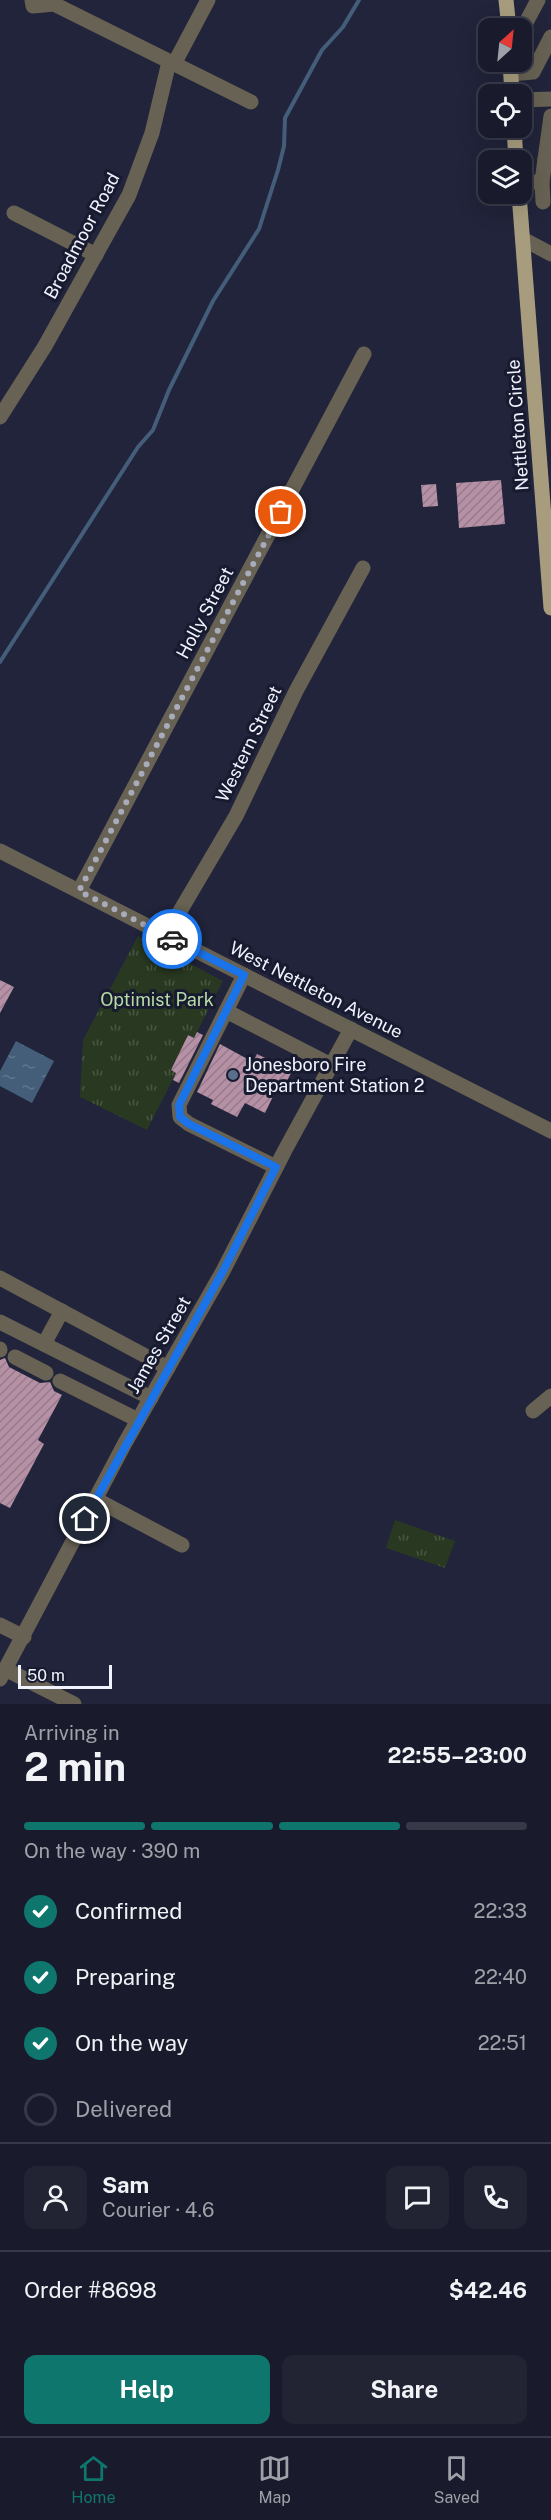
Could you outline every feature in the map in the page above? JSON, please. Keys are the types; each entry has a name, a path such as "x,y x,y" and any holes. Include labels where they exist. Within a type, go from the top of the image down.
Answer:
{"main road":[{"path":"506,0 507,18"},
{"name":"Nettleton Circle","path":"520,204 551,608"}],"street":[{"name":"Broadmoor Road","path":"0,417 45,346 135,180 152,133 171,63 208,0"},
{"path":"528,18 538,0"},
{"path":"32,3 54,4 251,102"},
{"path":"545,99 533,72 551,37"},
{"path":"543,202 542,183 548,161 551,116"},
{"path":"532,182 542,183"},
{"path":"14,213 96,255"},
{"path":"523,239 550,250"},
{"name":"Holly Street","path":"79,891 364,354"},
{"name":"Western Street","path":"166,935 236,816 296,691 363,568"},
{"name":"West Nettleton Avenue","path":"0,850 551,1131"},
{"path":"244,975 179,1105 180,1117 189,1124 276,1167"},
{"path":"226,1011 331,1065"},
{"name":"James Street","path":"3,1674 138,1420 223,1271 351,1029"},
{"path":"0,1278 168,1368"},
{"path":"44,1344 62,1311"},
{"path":"0,1322 151,1398"},
{"path":"15,1357 46,1373"},
{"path":"60,1381 138,1420"},
{"path":"533,1411 551,1396"},
{"path":"95,1500 182,1545"},
{"path":"0,1625 24,1637"},
{"path":"3,1674 74,1704"}],"green space":[{"name":"Optimist Park","path":"138,936 223,981 194,1038 188,1035 171,1070 176,1073 147,1130 80,1097 83,1040"},
{"path":"395,1520 455,1541 445,1568 386,1548"}],"water":[{"path":"16,1041 54,1061 32,1103 0,1086 0,1071"}],"building":[{"path":"501,480 505,524 459,528 456,483"},
{"path":"436,484 438,506 423,507 421,485"},
{"path":"0,980 14,987 0,1013"},
{"path":"197,1032 203,1035 179,1083 173,1080 176,1073 171,1070 188,1035 194,1038"},
{"name":"Jonesboro Fire Department Station 2","path":"220,1044 253,1062 257,1054 292,1071 283,1089 278,1086 265,1113 245,1103 237,1117 211,1104 213,1100 197,1092"},
{"path":"5,1358 9,1367 40,1383 50,1382 54,1391 62,1395 38,1440 44,1444 10,1508 0,1503 0,1360"}],"waterway":[{"path":"0,662 138,447 153,430 169,390 213,301 259,229 284,146 285,118 322,50 343,27 359,0"}],"way so far":[{"path":"172,939 79,891 281,512"}],"place":[{"name":"Jonesboro Fire Department Station 2","path":"233,1075"}],"route":[{"path":"85,1519 125,1443 223,1271 276,1167 189,1124 180,1117 179,1105 244,975 172,939"}]}
